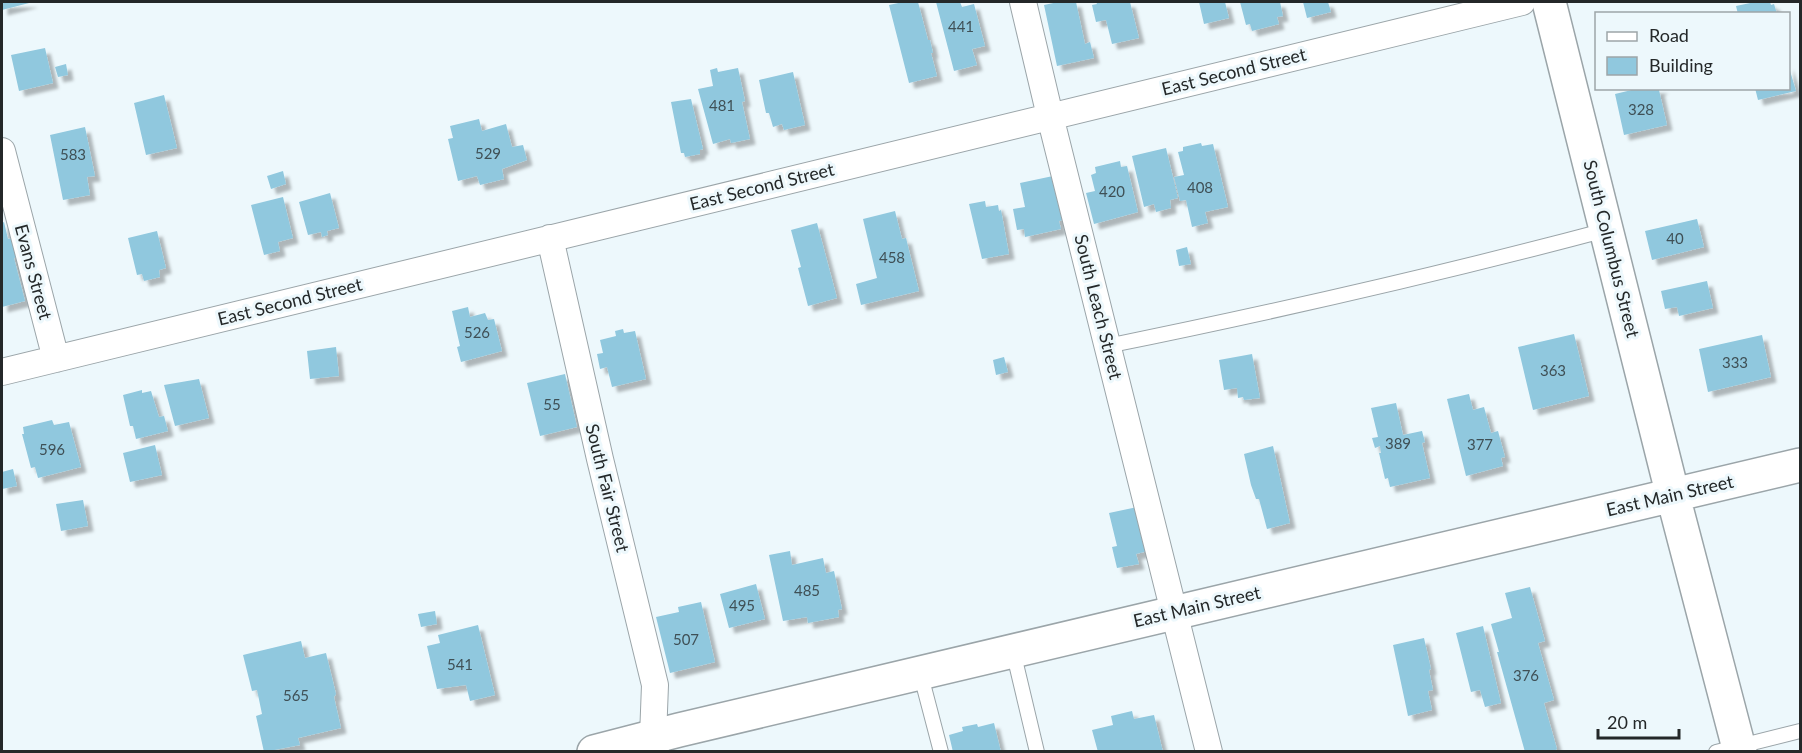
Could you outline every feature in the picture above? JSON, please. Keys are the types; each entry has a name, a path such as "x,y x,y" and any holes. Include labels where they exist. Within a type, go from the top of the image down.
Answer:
{"main road":[{"name":"South Columbus Street","path":"1549,2 1673,496 1732,750"},
{"name":"East Main Street","path":"594,752 654,744 920,672 1800,465"}],"street":[{"name":"South Leach Street","path":"1023,2 1209,752"},
{"name":"East Second Street","path":"2,372 1522,2"},
{"name":"Evans Street","path":"2,151 56,359"},
{"name":"South Fair Street","path":"550,238 603,471 656,685 654,744"}],"lane":[{"path":"1107,346 1510,256 1606,230"},
{"path":"1012,651 1037,752"},
{"path":"920,672 941,752"},
{"path":"1732,750 1800,731"}],"building":[{"path":"2,2 33,2 2,10"},
{"path":"918,2 928,40 930,40 937,76 909,83 889,5"},
{"path":"936,2 960,2 962,7 974,4 985,46 972,49 977,65 954,71"},
{"path":"1076,2 1085,44 1090,42 1094,58 1057,66 1044,5"},
{"path":"1096,2 1130,2 1139,38 1112,44 1106,20 1096,22 1092,5 1097,4"},
{"path":"1199,2 1225,2 1229,18 1204,24"},
{"path":"1240,2 1280,2 1283,16 1277,17 1279,24 1252,31 1250,24 1246,25"},
{"path":"1303,2 1328,2 1331,12 1307,18"},
{"path":"1770,2 1771,5 1774,4 1776,12 1738,12 1736,6"},
{"path":"45,48 53,83 19,91 11,55"},
{"path":"66,64 68,75 58,77 55,67"},
{"path":"717,68 718,72 738,68 750,139 731,143 730,139 713,144 698,89 713,86 710,70"},
{"path":"1790,71 1796,91 1758,100 1756,90 1790,90"},
{"path":"793,72 805,125 784,130 782,124 773,127 769,113 766,113 759,80"},
{"path":"1632,90 1659,90 1667,125 1624,135 1615,94"},
{"path":"164,95 177,148 146,155 134,103"},
{"path":"691,99 703,149 700,150 700,154 685,157 684,153 681,153 671,102"},
{"path":"479,119 482,131 506,124 512,147 523,145 527,160 502,169 504,179 480,185 477,176 458,181 448,139 453,138 450,126"},
{"path":"85,127 95,176 87,177 90,195 63,200 50,135"},
{"path":"1201,143 1202,146 1213,144 1228,207 1205,212 1208,223 1192,227 1186,200 1180,201 1174,177 1184,175 1178,152 1183,151 1183,147"},
{"path":"1166,148 1178,198 1170,200 1171,208 1156,212 1154,204 1144,207 1132,156"},
{"path":"1120,161 1121,167 1127,166 1138,212 1094,224 1086,193 1095,191 1091,175 1096,173 1095,167"},
{"path":"283,171 286,184 271,189 267,176"},
{"path":"1053,176 1068,219 1059,221 1061,229 1025,237 1024,229 1017,230 1013,209 1025,207 1020,183"},
{"path":"330,193 339,228 327,231 328,235 322,237 321,232 308,235 299,202"},
{"path":"283,197 293,238 278,242 280,251 264,255 251,205"},
{"path":"985,201 986,207 998,205 999,211 1001,210 1009,254 982,259 969,204"},
{"path":"895,211 902,239 906,238 919,291 861,305 856,284 877,278 863,219"},
{"path":"1697,219 1704,247 1652,260 1645,231"},
{"path":"4,222 8,239 17,237 23,256 14,258 25,301 2,307 2,223"},
{"path":"817,223 837,298 808,306 791,230"},
{"path":"157,231 166,268 159,270 160,277 144,281 142,274 137,275 128,238"},
{"path":"1187,247 1191,264 1179,266 1176,250"},
{"path":"1707,281 1713,308 1679,316 1677,307 1665,309 1661,291"},
{"path":"468,307 470,317 485,313 488,320 494,319 502,351 461,362 452,311"},
{"path":"623,329 624,333 635,331 646,379 612,387 607,367 600,369 597,354 603,353 600,340 616,336 615,331"},
{"path":"1574,334 1589,396 1533,410 1518,347"},
{"path":"1762,335 1771,377 1708,392 1699,349"},
{"path":"336,347 339,376 310,379 307,351"},
{"path":"1252,354 1260,398 1244,400 1243,397 1238,398 1237,388 1224,390 1219,360"},
{"path":"1004,357 1008,372 996,375 993,360"},
{"path":"565,374 577,427 540,436 527,383"},
{"path":"199,379 209,418 175,426 164,385"},
{"path":"142,390 142,393 151,391 159,417 164,416 168,431 136,439 133,426 130,426 123,395"},
{"path":"1469,394 1473,410 1484,407 1491,433 1498,431 1505,457 1501,458 1503,466 1466,476 1447,399"},
{"path":"1396,403 1403,435 1422,431 1425,442 1422,443 1430,478 1390,487 1388,478 1385,479 1379,453 1381,453 1380,446 1375,448 1372,438 1378,437 1371,408"},
{"path":"52,420 54,425 69,422 81,467 38,478 35,467 31,468 22,434 24,434 23,427"},
{"path":"155,445 162,475 130,482 123,453"},
{"path":"1273,446 1290,523 1267,529 1259,499 1256,499 1251,485 1244,454"},
{"path":"13,469 17,486 2,489 2,472"},
{"path":"83,500 88,526 61,531 56,504"},
{"path":"1142,506 1148,551 1136,554 1139,564 1117,568 1112,547 1117,546 1109,513"},
{"path":"790,551 792,565 823,558 826,573 834,571 842,609 838,610 839,617 808,623 807,617 783,621 769,555"},
{"path":"756,584 765,619 729,628 720,594"},
{"path":"1530,587 1545,641 1538,643 1554,700 1544,703 1557,749 1552,752 1525,752 1491,624 1512,618 1505,593"},
{"path":"701,602 715,662 670,673 656,617 679,612 678,607"},
{"path":"435,611 437,624 421,627 418,614"},
{"path":"478,625 495,695 470,701 466,685 437,689 427,646 440,643 438,635"},
{"path":"1483,626 1501,703 1485,707 1480,690 1471,692 1456,633"},
{"path":"1424,638 1431,669 1429,670 1433,690 1428,691 1432,710 1408,716 1393,645"},
{"path":"301,641 305,658 326,653 341,728 298,738 300,745 264,752 256,716 262,714 257,690 252,691 243,655"},
{"path":"1132,711 1134,719 1154,715 1163,752 1098,752 1092,730 1113,725 1111,716"},
{"path":"994,723 1001,752 953,752 949,735 963,731 962,727 977,724 978,727"}]}
